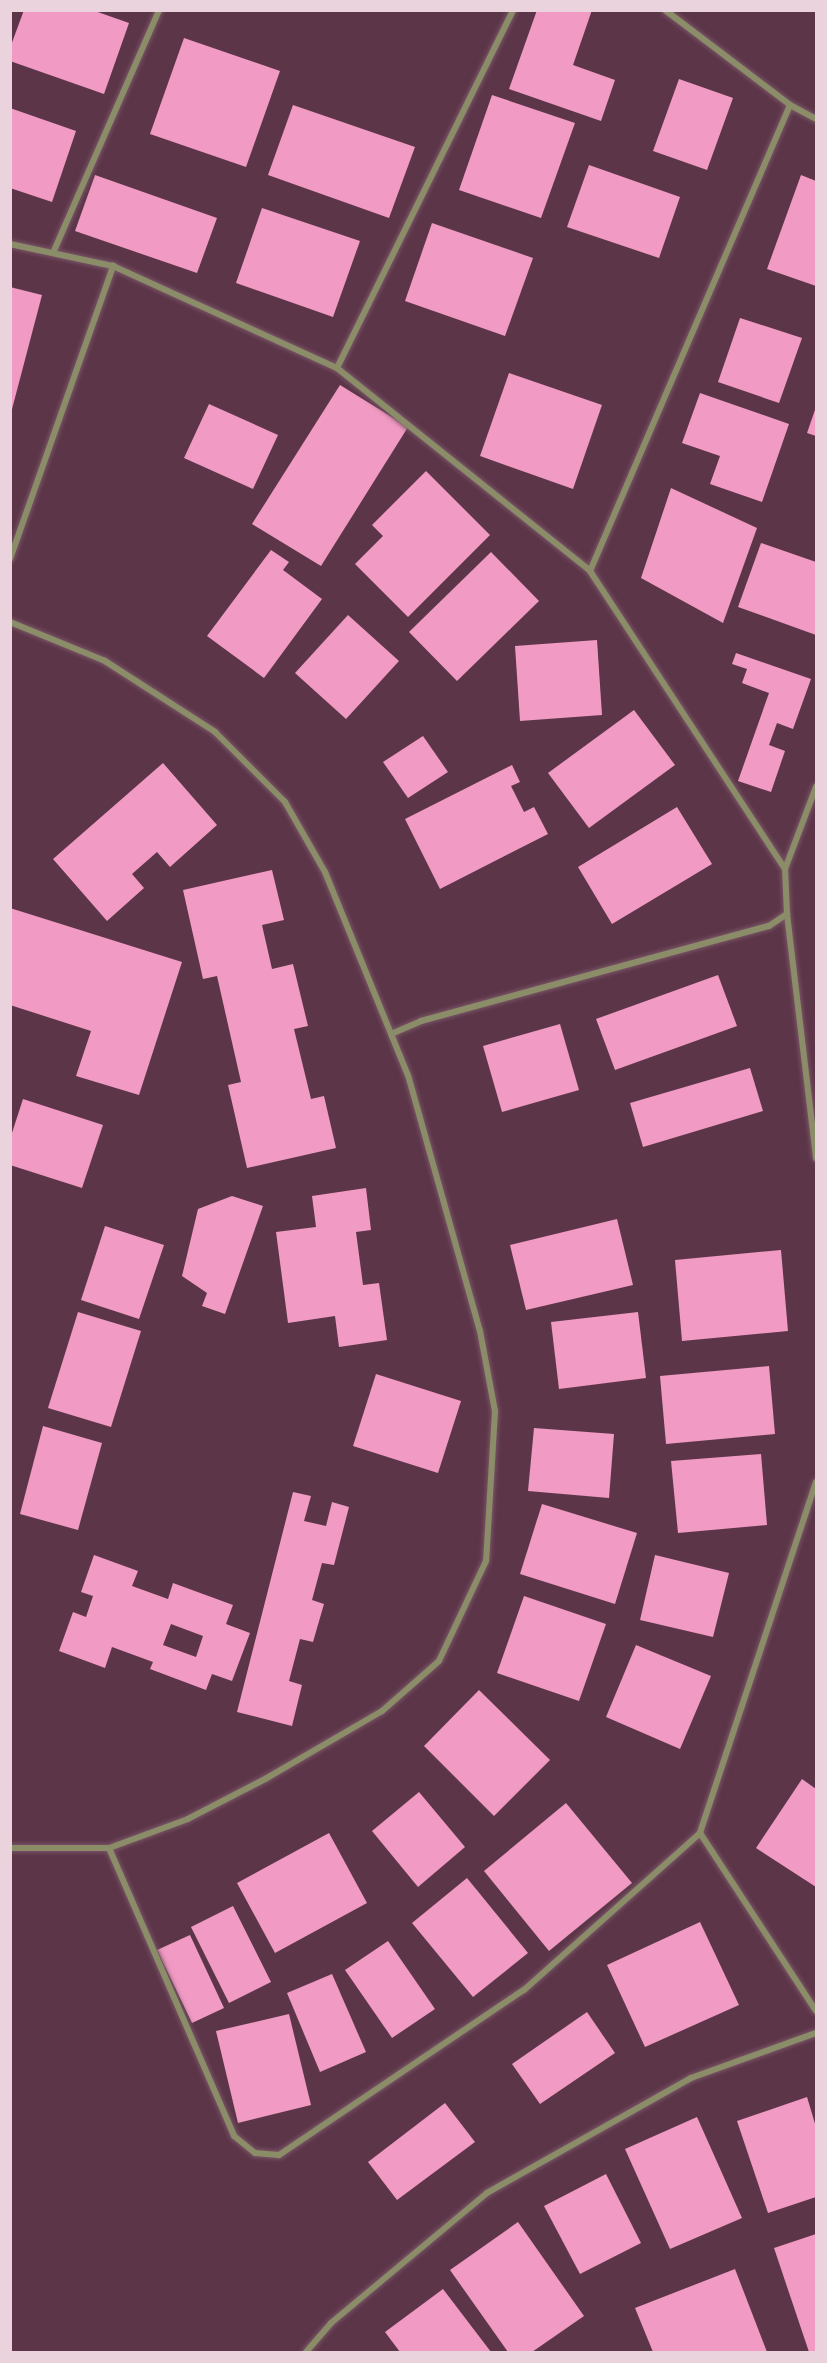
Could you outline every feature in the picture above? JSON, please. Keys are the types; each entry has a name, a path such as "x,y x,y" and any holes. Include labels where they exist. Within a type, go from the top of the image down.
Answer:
{"street":[{"path":"53,253 159,10"},
{"path":"337,368 513,10"},
{"path":"665,10 790,105 816,119"},
{"path":"590,572 790,105"},
{"path":"10,244 113,266 337,368 590,572 785,869"},
{"path":"10,560 113,266"},
{"path":"10,622 105,662 215,732 261,774 285,802 325,872 408,1075 480,1330 495,1410 486,1561 439,1661 382,1711 267,1778 188,1819 109,1848 10,1848"},
{"path":"816,787 785,869 787,914 816,1158"},
{"path":"391,1034 421,1020 769,926 787,914"},
{"path":"109,1848 234,2136 255,2153 279,2155 524,1990 700,1833 816,1482"},
{"path":"700,1833 816,2011"},
{"path":"306,2352 331,2323 487,2193 690,2078 816,2033"}],"building":[{"path":"24,10 92,10 129,23 104,94 10,61 10,48"},
{"path":"537,10 592,10 573,65 615,80 601,121 509,89"},
{"path":"184,38 280,71 246,167 150,134"},
{"path":"679,79 733,98 707,170 653,151"},
{"path":"492,95 575,123 541,218 459,190"},
{"path":"293,105 415,147 389,218 268,175"},
{"path":"10,108 76,131 52,202 10,188"},
{"path":"589,165 680,197 659,258 567,227"},
{"path":"95,175 217,218 197,273 75,231"},
{"path":"801,175 816,181 816,286 767,269"},
{"path":"262,208 360,241 333,317 236,283"},
{"path":"432,223 533,258 505,336 405,301"},
{"path":"10,287 42,295 11,413 10,413"},
{"path":"740,318 802,338 779,403 718,382"},
{"path":"509,373 602,405 573,489 480,456"},
{"path":"340,385 408,427 321,566 252,524"},
{"path":"700,393 789,424 762,502 710,484 720,456 682,443"},
{"path":"209,404 278,435 253,489 184,458"},
{"path":"816,407 816,436 807,433"},
{"path":"426,471 490,535 408,617 355,564 383,536 372,525"},
{"path":"671,488 757,528 723,623 641,578"},
{"path":"761,543 816,562 816,635 738,607"},
{"path":"271,550 289,562 283,570 322,599 264,678 207,636"},
{"path":"491,552 539,601 457,681 409,632"},
{"path":"348,615 399,661 346,719 295,673"},
{"path":"597,640 602,715 520,721 515,646"},
{"path":"736,653 811,679 793,729 777,723 769,745 785,751 771,792 738,781 769,693 742,683 747,669 732,664"},
{"path":"634,710 675,765 589,828 548,773"},
{"path":"423,736 448,772 408,798 383,762"},
{"path":"163,763 217,825 170,867 157,852 132,874 144,888 107,921 53,859"},
{"path":"512,765 520,782 511,786 524,812 534,807 548,834 440,889 405,819"},
{"path":"677,807 712,864 612,924 578,867"},
{"path":"272,870 284,920 262,925 272,969 293,964 308,1026 294,1029 311,1099 324,1096 336,1148 247,1168 228,1085 241,1082 217,976 203,979 183,890"},
{"path":"10,908 182,962 139,1095 76,1076 91,1031 10,1005"},
{"path":"718,975 737,1026 615,1070 596,1019"},
{"path":"560,1024 579,1090 502,1112 483,1046"},
{"path":"750,1068 763,1111 643,1147 630,1103"},
{"path":"23,1099 103,1125 82,1188 10,1165 10,1139"},
{"path":"366,1188 371,1230 356,1232 363,1285 379,1283 387,1340 339,1347 335,1316 288,1323 276,1232 316,1227 312,1196"},
{"path":"232,1196 263,1206 225,1314 202,1306 207,1293 182,1276 198,1209"},
{"path":"617,1219 633,1285 526,1310 510,1245"},
{"path":"105,1226 164,1245 139,1319 81,1300"},
{"path":"781,1250 788,1331 682,1341 675,1260"},
{"path":"78,1312 141,1331 111,1427 48,1408"},
{"path":"638,1312 646,1378 559,1389 551,1322"},
{"path":"769,1366 775,1434 666,1444 660,1376"},
{"path":"376,1374 461,1401 438,1473 353,1446"},
{"path":"43,1426 102,1443 78,1530 20,1514"},
{"path":"534,1428 614,1434 609,1498 528,1491"},
{"path":"761,1454 767,1525 678,1533 671,1461"},
{"path":"293,1492 311,1496 304,1521 326,1526 332,1502 349,1507 334,1565 322,1563 312,1600 324,1604 313,1642 300,1639 289,1681 302,1685 292,1726 237,1712"},
{"path":"542,1504 637,1533 615,1604 520,1574"},
{"path":"94,1555 138,1571 132,1586 168,1599 173,1583 233,1605 226,1624 250,1633 232,1681 212,1674 206,1690 150,1669 153,1662 112,1647 105,1668 59,1651 73,1612 86,1617 93,1596 81,1592","holes":["171,1624 203,1636 196,1657 163,1645"]},
{"path":"655,1555 729,1573 713,1637 640,1620"},
{"path":"524,1596 606,1624 579,1701 497,1673"},
{"path":"636,1645 711,1676 680,1749 606,1717"},
{"path":"479,1690 550,1760 494,1816 424,1746"},
{"path":"802,1779 816,1789 816,1887 756,1848"},
{"path":"419,1792 465,1847 418,1887 372,1831"},
{"path":"566,1803 632,1883 549,1951 484,1871"},
{"path":"329,1833 367,1903 275,1953 237,1883"},
{"path":"467,1878 528,1953 473,1997 412,1923"},
{"path":"233,1906 271,1982 229,2003 191,1927"},
{"path":"700,1922 739,2005 645,2047 607,1965"},
{"path":"190,1935 224,2008 192,2023 157,1950"},
{"path":"388,1941 435,2009 392,2038 345,1970"},
{"path":"332,1974 366,2052 320,2072 287,1993"},
{"path":"587,2012 615,2053 540,2104 512,2064"},
{"path":"289,2014 311,2105 238,2123 216,2031"},
{"path":"807,2097 816,2127 816,2197 768,2213 737,2121"},
{"path":"445,2103 475,2142 397,2200 368,2162"},
{"path":"697,2117 742,2218 670,2249 625,2149"},
{"path":"606,2174 641,2243 580,2274 544,2206"},
{"path":"518,2222 584,2316 532,2352 508,2352 450,2270"},
{"path":"816,2234 816,2352 809,2352 774,2248"},
{"path":"735,2269 767,2352 653,2352 635,2308"},
{"path":"443,2289 491,2352 400,2352 385,2332"}]}
